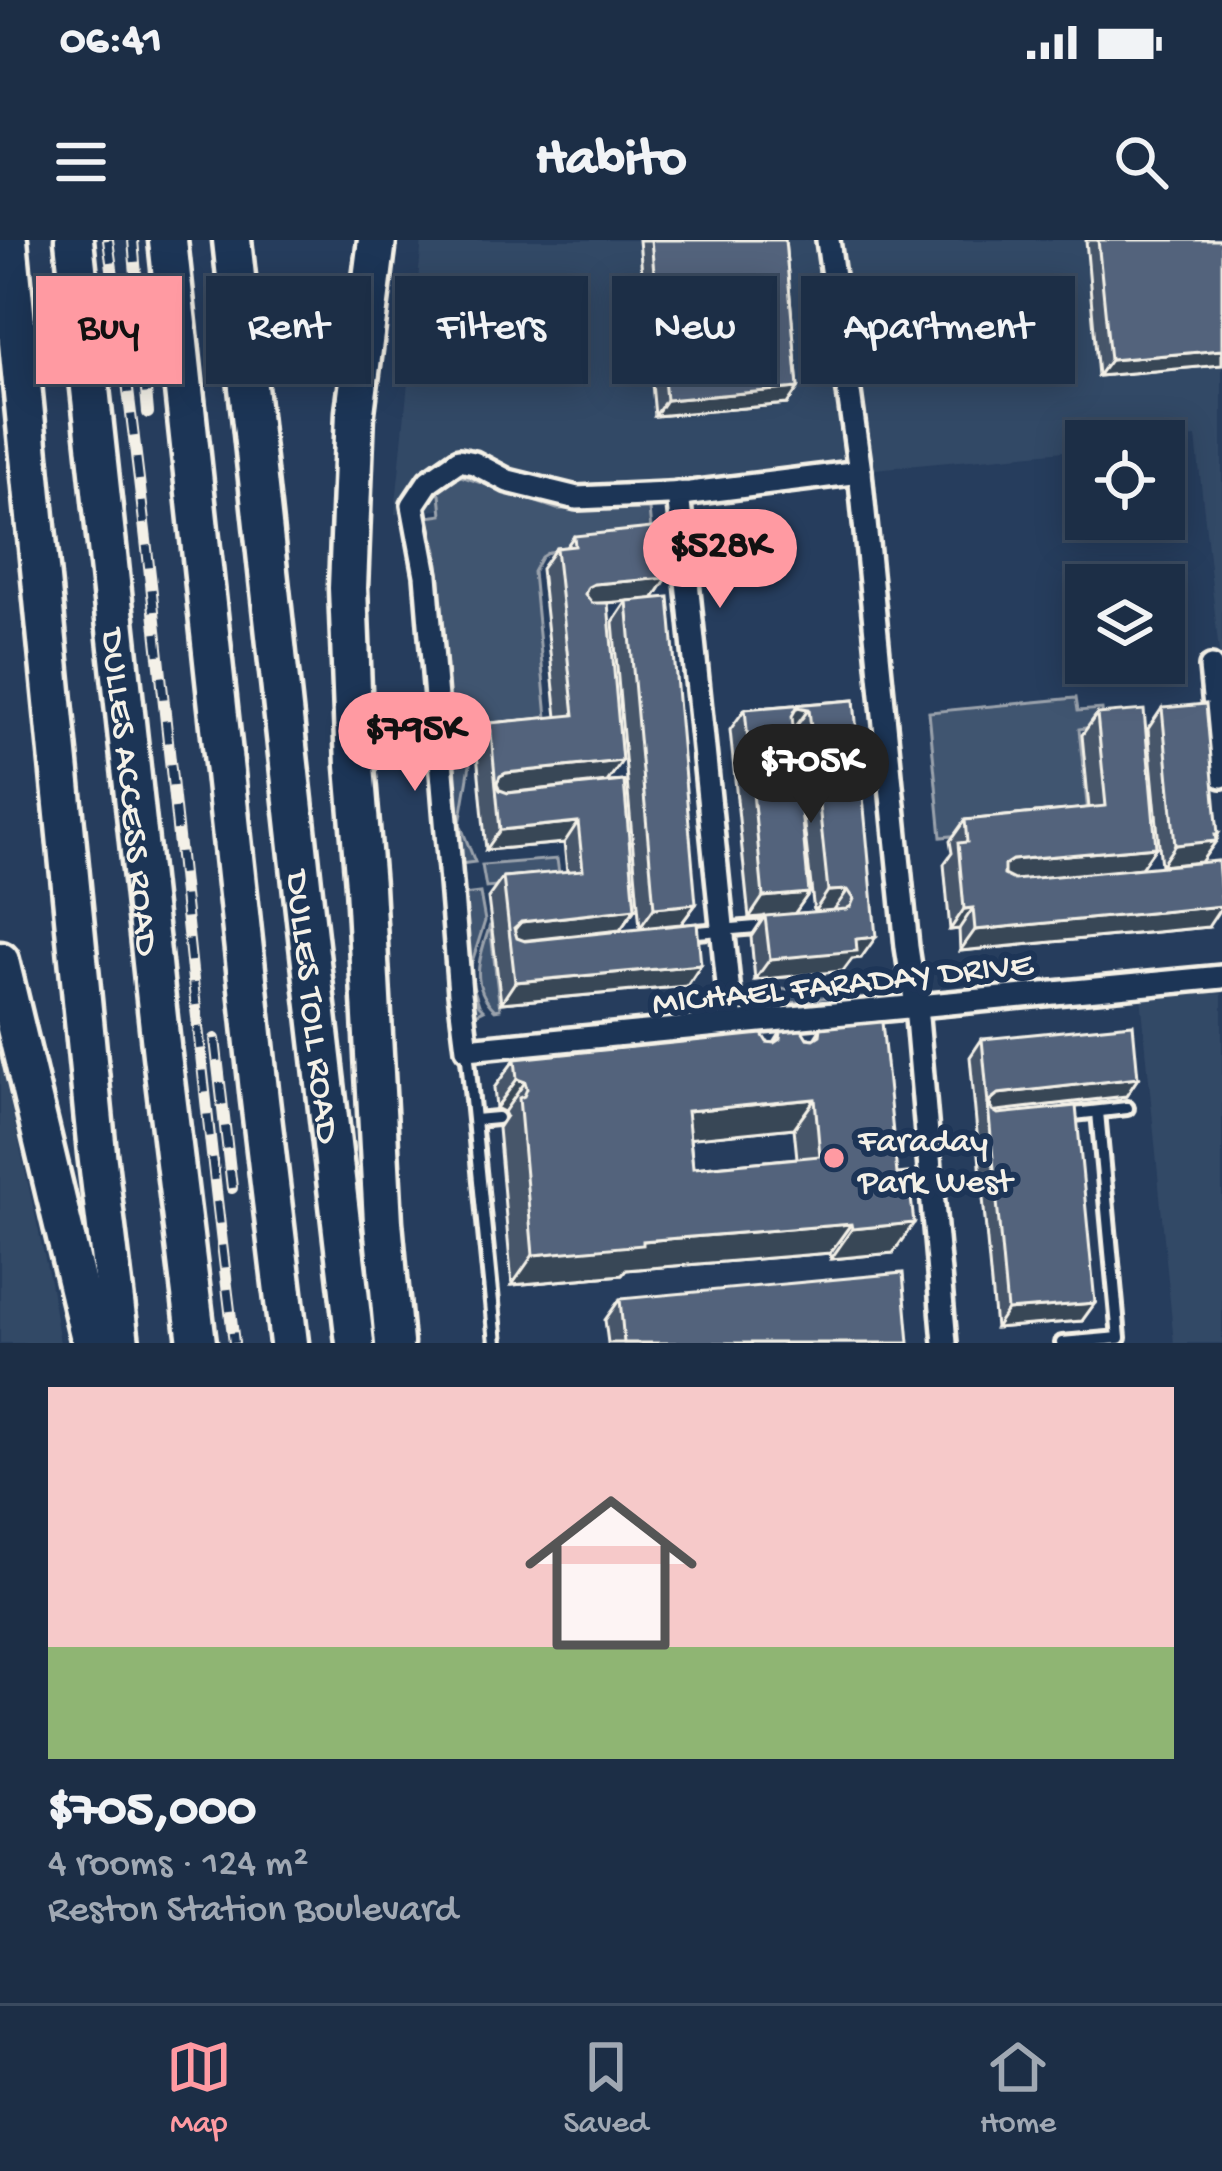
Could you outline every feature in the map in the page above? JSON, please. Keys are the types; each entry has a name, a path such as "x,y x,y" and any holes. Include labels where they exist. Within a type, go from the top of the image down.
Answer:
{"highway":[{"path":"8,240 97,1153 120,1343"},
{"name":"DULLES ACCESS ROAD","path":"74,240 197,1343"},
{"path":"168,240 289,1343"},
{"name":"DULLES TOLL ROAD","path":"232,240 355,1343"},
{"path":"377,240 355,412 349,612 377,1129 394,1343"},
{"path":"0,961 91,1343"}],"street":[{"path":"828,240 860,472 946,1343"},
{"path":"467,1049 425,574 413,506 429,481 459,460 508,481 578,498 679,493 860,472"},
{"path":"679,493 683,605 722,930 743,1028"},
{"path":"1211,667 1222,776"},
{"name":"MICHAEL FARADAY DRIVE","path":"467,1049 788,1026 916,1006 1222,976"}],"lane":[{"path":"673,934 784,925"},
{"path":"467,1049 496,1343"},
{"path":"1052,1116 1127,1108"},
{"path":"1062,1343 1119,1338 1098,1112"},
{"path":"475,1120 497,1118"}],"shaded area":[{"path":"422,240 1222,240 1222,680 1196,437 1185,438 1185,420 1065,420 1065,451 395,514 408,384 588,384 588,276 418,276"},
{"path":"461,476 557,509 649,509 652,542 549,552 533,572 548,728 452,737 437,551 428,517 442,515 440,494 433,493"},
{"path":"1076,698 1078,711 1102,709 1104,725 1079,729 1089,823 941,837 929,712"},
{"path":"467,740 470,765 460,824 475,862 460,864 452,742"},
{"path":"557,859 560,881 486,888 482,865"},
{"path":"480,893 485,921 471,965 473,986 484,1010 474,1015 463,895"},
{"path":"490,925 500,1009 495,1010 479,980"},
{"path":"858,982 860,989 783,1003 755,1002 744,993"},
{"path":"1140,985 1222,994 1222,1343 1174,1343"},
{"path":"0,1058 50,1282 60,1343 0,1343"}],"building":[{"path":"651,240 785,240 798,388 666,400 664,384 777,384 777,276 654,276"},
{"path":"1098,240 1222,240 1222,350 1110,360"},
{"path":"662,527 667,578 594,584 585,594 592,603 608,603 622,761 506,773 497,783 508,793 624,781 635,909 521,922 514,928 517,938 525,941 697,923 701,965 515,982 503,877 583,870 578,822 500,830 490,723 574,715 556,548 575,546 574,536"},
{"path":"669,597 696,904 654,908 627,601"},
{"path":"854,700 876,937 856,939 857,951 770,959 765,916 846,909 854,899 848,890 828,891 809,709 797,707 792,716 809,893 763,897 745,709"},
{"path":"1206,704 1218,834 1216,841 1175,845 1162,708"},
{"path":"1144,710 1156,847 1012,860 1004,865 1004,875 1014,880 1218,861 1222,906 975,930 973,908 964,909 958,843 967,842 965,820 1106,806 1097,714"},
{"path":"882,1022 897,1174 908,1173 914,1223 643,1241 643,1245 533,1255 519,1098 527,1089 517,1079 515,1059 762,1034 774,1043 781,1032 802,1030 814,1039 821,1028","holes":["815,1099 820,1156 693,1168 687,1111"]},
{"path":"1133,1024 1138,1078 998,1094 989,1101 998,1114 1076,1106 1095,1303 1007,1310 982,1039"},
{"path":"903,1273 909,1343 624,1343 620,1299"}],"railway":[{"path":"108,240 234,1343"},
{"path":"133,240 148,413"},
{"path":"215,1039 232,1188"}],"place":[{"name":"Faraday Park West","path":"834,1158"}]}
